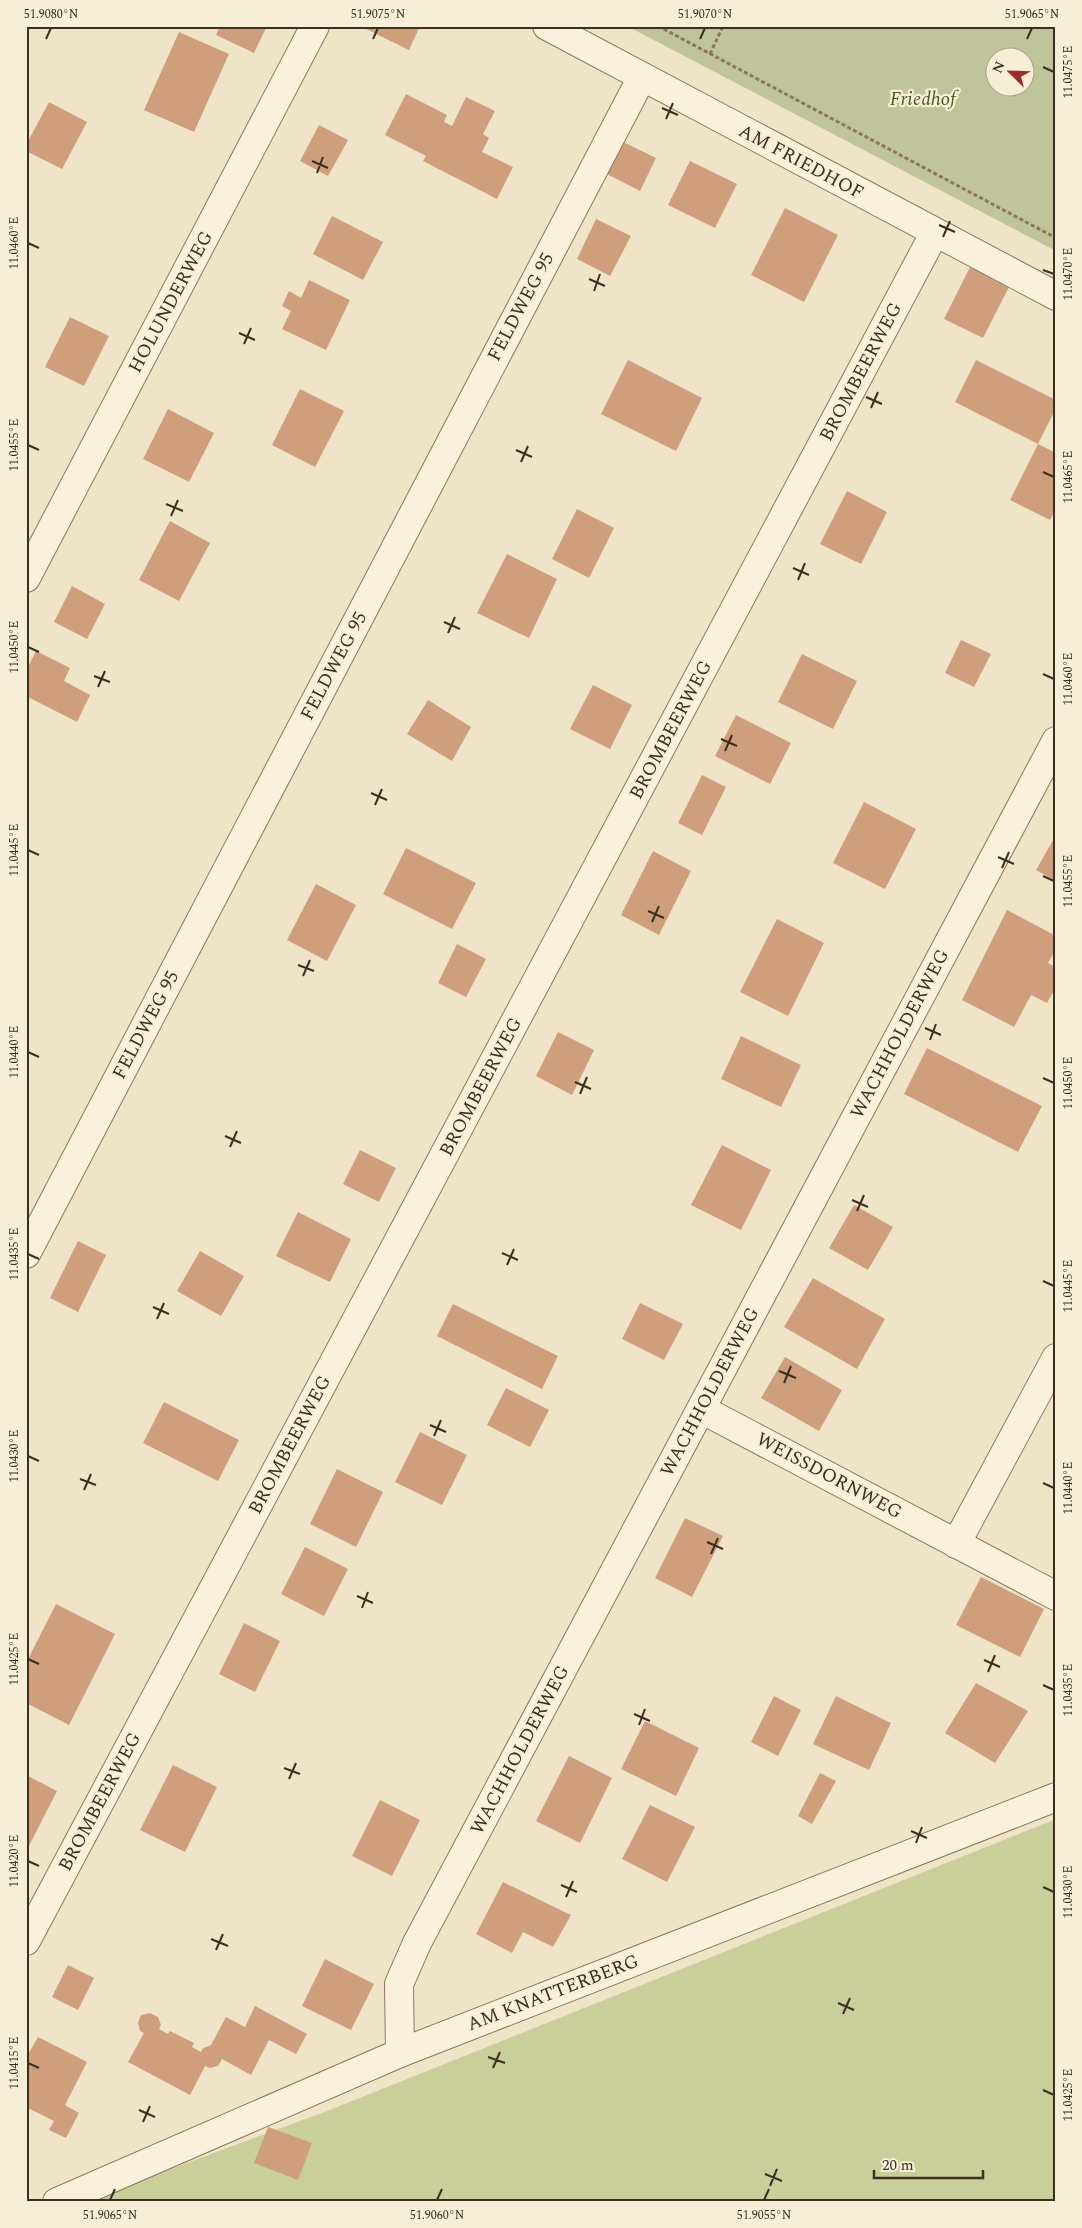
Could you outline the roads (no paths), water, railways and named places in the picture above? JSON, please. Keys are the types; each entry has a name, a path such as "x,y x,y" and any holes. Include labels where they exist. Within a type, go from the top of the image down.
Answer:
{"street":[{"name":"HOLUNDERWEG","path":"26,578 315,26"},
{"name":"AM FRIEDHOF","path":"547,26 934,234 1056,296"},
{"name":"FELDWEG 95","path":"26,1254 642,77"},
{"name":"BROMBEERWEG","path":"26,1941 934,234"},
{"name":"WACHHOLDERWEG","path":"400,2053 399,1984 417,1943 1056,741"},
{"path":"956,1544 1056,1358"},
{"name":"WEISSDORNWEG","path":"701,1409 1056,1596"},
{"name":"AM KNATTERBERG","path":"57,2202 400,2053 1056,1797"}],"park label":[{"name":"Friedhof","path":"923,99"}]}
